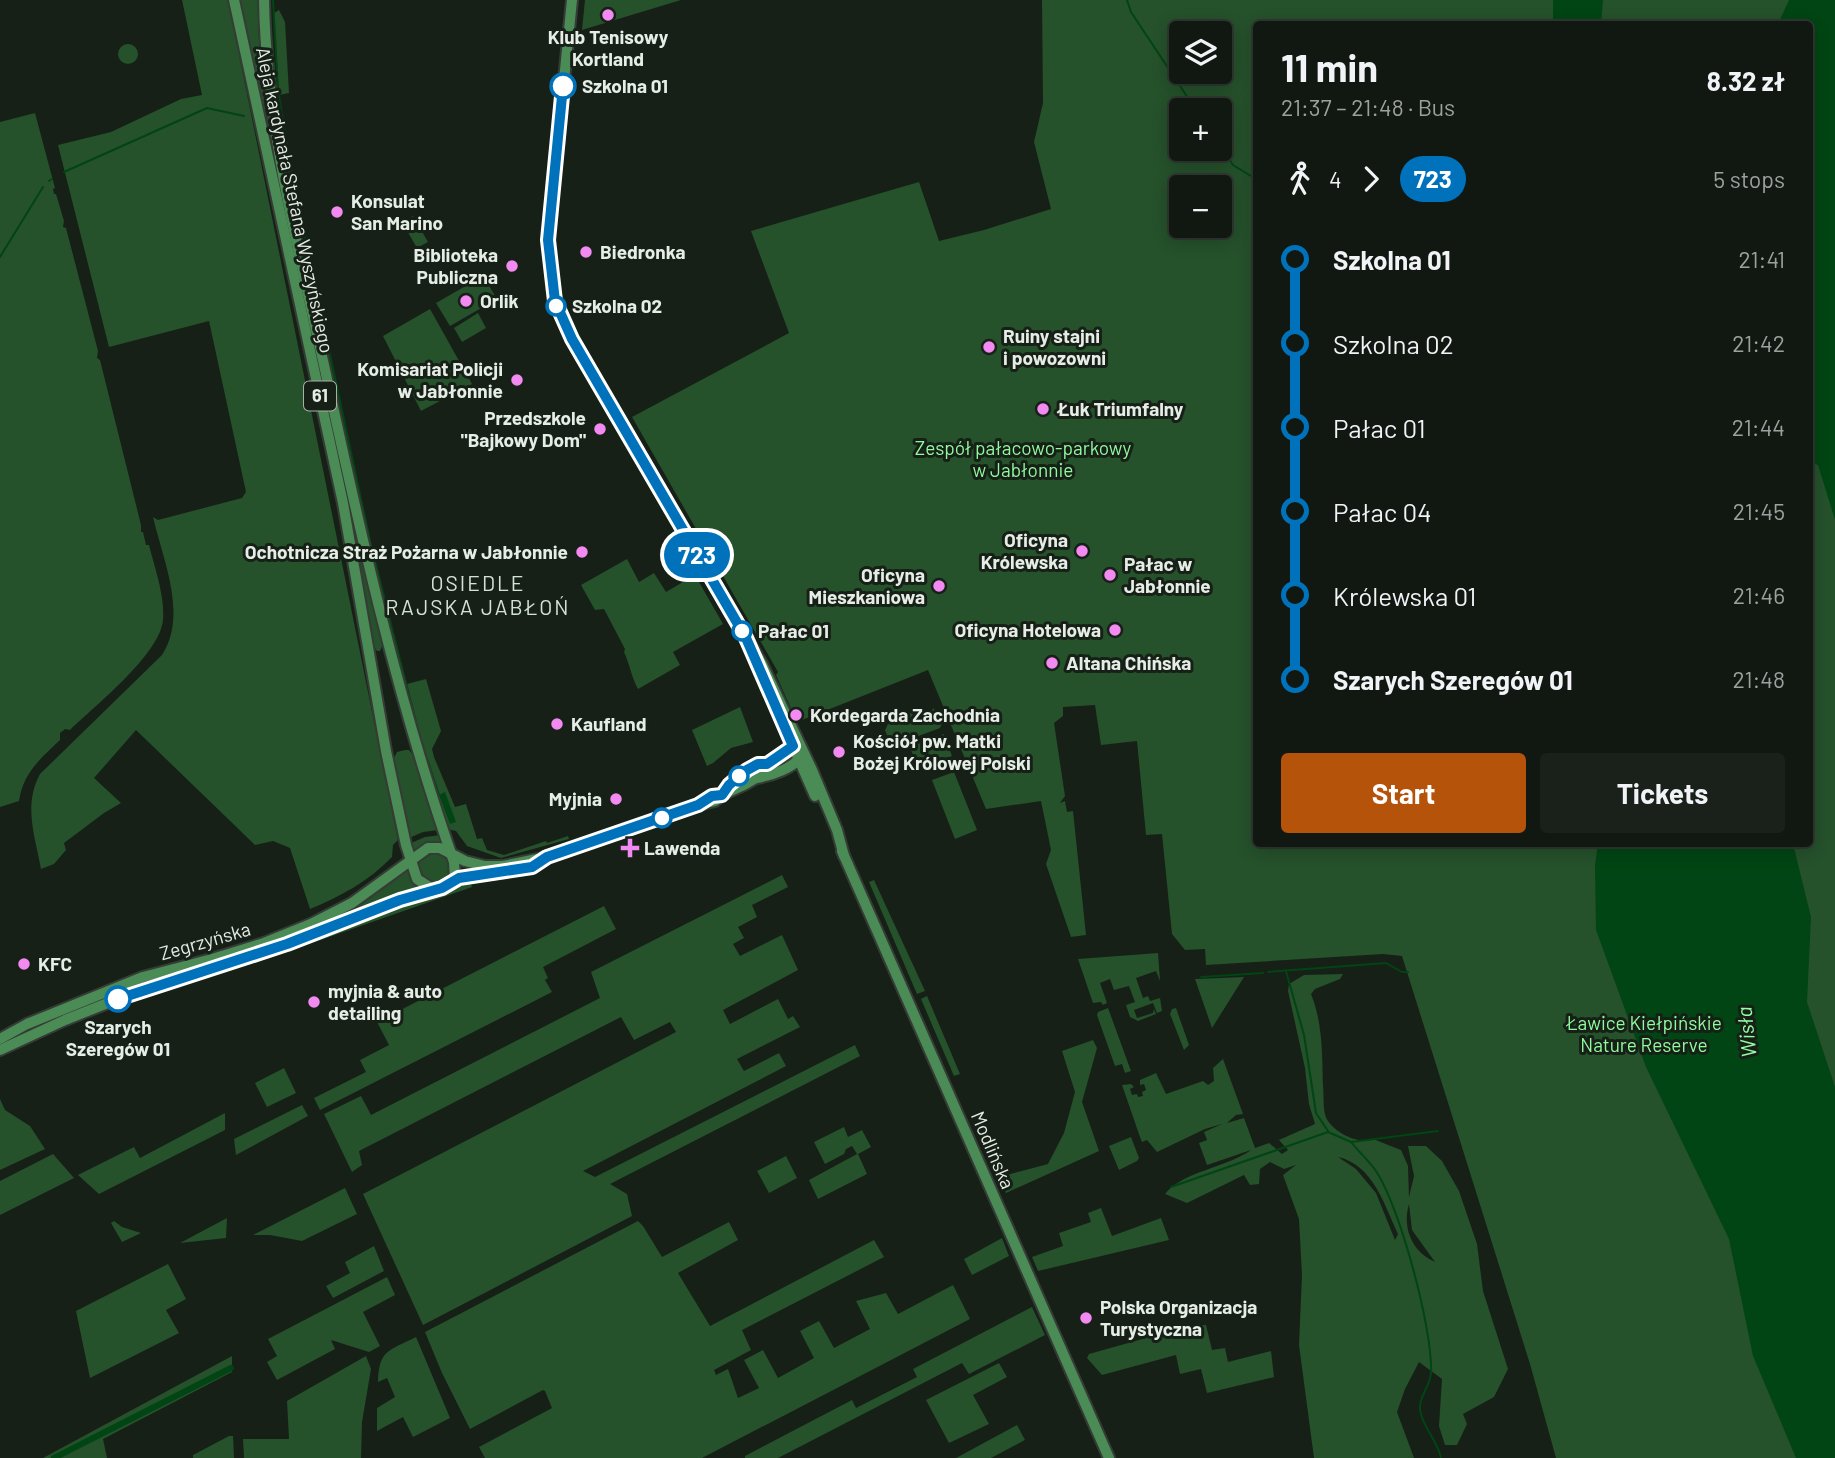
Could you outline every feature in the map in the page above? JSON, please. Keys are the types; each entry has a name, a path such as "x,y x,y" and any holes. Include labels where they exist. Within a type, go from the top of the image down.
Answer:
{"main road":[{"name":"Aleja kardynała Stefana Wyszyńskiego","path":"234,0 343,503 386,751 410,860"},
{"name":"Aleja kardynała Stefana Wyszyńskiego","path":"264,0 268,72 276,132 344,459 406,709 451,853"},
{"name":"Modlińska","path":"572,0 548,240 555,301 572,339 746,638 1109,1458"},
{"path":"547,857 532,867 455,880 434,890 420,882 410,860 432,847 489,867 547,857 698,805 708,804 756,778 768,776 798,752"},
{"path":"756,778 767,764 798,752"},
{"name":"61","path":"451,853 455,865 455,880"},
{"name":"Zegrzyńska","path":"0,1039 27,1024 144,976 264,943 312,924 352,903 410,860"},
{"name":"Zegrzyńska","path":"0,1050 143,989 287,944 400,900 434,890"}],"green space":[{"path":"182,0 228,0 398,840 393,845 392,857 374,873 343,893 310,909 290,848 273,841 255,845 136,730 94,778 121,803 64,843 66,850 54,864 41,869 32,821 32,797 40,774 162,655 169,639 173,623 171,587 153,517 158,520 242,498 246,492 209,321 109,347 58,145 111,132 181,99 202,95"},
{"path":"238,0 258,0 266,117 383,644 380,651 370,642"},
{"name":"Klub Tenisowy Kortland","path":"585,0 681,0 582,30"},
{"path":"1042,0 1835,0 1835,1458 1556,1458 1530,1364 1402,956 1383,954 1206,965 1205,949 1185,950 1172,934 1162,834 1146,835 1137,741 1101,745 1095,705 1063,707 1063,716 1054,723 1065,796 1060,803 1065,801 1067,812 1073,811 1086,935 1071,937 1046,864 1051,850 1041,801 986,809 928,670 797,722 776,675 778,672 632,417 789,333 751,231 919,182 939,241 1051,209 1034,142 1043,103"},
{"path":"279,10 285,22 289,93 279,95 274,13"},
{"path":"128,44 135,47 138,54 135,61 128,64 121,61 118,54 121,47"},
{"path":"35,113 55,188 54,194 64,221 63,227 66,228 98,351 97,358 100,360 141,532 146,545 149,545 157,573 163,620 151,648 139,663 70,730 65,729 60,733 60,740 40,760 24,782 19,801 0,807 0,122"},
{"path":"413,216 428,242 417,248 402,222"},
{"name":"Orlik","path":"483,276 497,299 450,326 436,303"},
{"path":"430,309 472,384 421,411 383,336"},
{"path":"478,313 486,328 462,342 454,328"},
{"path":"627,559 639,582 654,573 666,592 695,575 723,624 673,652 680,665 638,689 625,649 604,609 595,610 581,585"},
{"path":"426,679 441,731 432,749 434,757 455,807 466,804 477,839 482,838 487,850 504,855 546,841 547,843 568,836 569,839 501,858 467,846 456,831 447,829 403,685"},
{"path":"740,707 753,742 731,748 707,766 692,730"},
{"path":"934,708 935,716 943,721 940,728 894,745 890,743 885,730 888,724 901,721 906,714 918,710 927,716"},
{"path":"944,734 952,756 918,769 910,747"},
{"path":"409,750 417,760 439,830 423,832 409,838 393,760 397,752"},
{"path":"954,772 977,830 955,839 932,780"},
{"path":"441,835 444,844 426,844 413,852 411,843 425,837"},
{"path":"434,852 445,857 450,868 445,879 434,884 423,879 418,868 423,857"},
{"path":"410,866 412,876 422,888 282,942 251,952 294,936 354,906"},
{"path":"782,875 788,887 752,905 757,917 738,927 744,938 733,944 740,956 782,935 798,970 723,1010 730,1024 778,999 788,1019 793,1016 800,1027 737,1059 744,1071 779,1053 786,1066 583,1171 595,1177 855,1045 860,1056 610,1184 627,1194 632,1216 423,1325 363,1194 676,1032 670,1022 634,1040 621,1017 359,1151 362,1165 352,1172 324,1114 361,1096 371,1115 600,998 591,972"},
{"path":"469,879 472,887 255,963 254,959 398,907 445,893"},
{"path":"874,880 925,991 917,994 869,882"},
{"path":"604,906 616,929 543,967 548,978 545,980 552,992 320,1110 314,1098 366,1072 360,1060 389,1045 377,1022"},
{"path":"1158,953 1160,981 1156,971 1136,978 1143,998 1148,996 1150,1001 1160,998 1162,1011 1157,1013 1153,1003 1134,1010 1137,1018 1153,1013 1154,1009 1156,1014 1138,1021 1130,1017 1126,1005 1135,1002 1129,986 1114,990 1110,979 1100,983 1107,1003 1093,1003 1078,959"},
{"path":"234,957 158,980 85,1007 152,979"},
{"path":"1343,974 1340,979 1315,989 1311,994 1320,1028 1327,1120 1338,1131 1352,1138 1367,1141 1373,1139 1401,1150 1408,1166 1409,1197 1414,1176 1408,1146 1426,1146 1442,1161 1459,1191 1477,1244 1483,1291 1508,1369 1494,1397 1463,1414 1467,1424 1457,1445 1445,1445 1439,1426 1442,1379 1419,1362 1397,1412 1414,1458 1314,1458 1299,1345 1302,1275 1299,1219 1283,1175 1296,1165 1284,1169 1270,1162 1260,1169 1259,1184 1250,1185 1244,1175 1187,1203 1165,1194 1183,1180 1251,1150 1207,1165 1199,1143 1207,1140 1204,1132 1222,1124 1205,1129 1157,1152 1147,1140 1142,1142 1122,1085 1131,1084 1134,1087 1130,1089 1132,1095 1143,1096 1142,1092 1146,1090 1144,1084 1140,1085 1140,1080 1156,1073 1166,1094 1203,1081 1208,1085 1214,1081 1213,1068 1223,1059 1243,1114 1236,1115 1227,1123 1244,1118 1255,1148 1269,1143 1282,1154 1288,1150 1279,1140 1315,1124 1288,991 1289,984 1304,975","holes":["1338,1157 1360,1168 1376,1187 1398,1234 1395,1240 1376,1193 1356,1169","1409,1204 1412,1230 1435,1262 1420,1252 1411,1238 1407,1222"]},
{"path":"1244,977 1212,1028 1195,979"},
{"path":"927,996 960,1074 954,1076 921,999"},
{"path":"1108,1008 1131,1071 1125,1073 1122,1064 1115,1066 1097,1015"},
{"path":"1176,1008 1189,1045 1184,1050 1170,1014 1172,1009"},
{"path":"1093,1040 1097,1048 1082,1102 1099,1151 1006,1193 999,1177 1048,1164 1064,1133 1075,1092 1062,1051"},
{"path":"284,1068 296,1093 267,1107 255,1083"},
{"path":"0,1099 5,1110 30,1126 45,1149 0,1170"},
{"path":"302,1105 308,1116 236,1155 234,1139"},
{"path":"225,1113 225,1130 99,1194 78,1175 134,1147 140,1158"},
{"path":"844,1127 848,1137 862,1130 871,1147 858,1154 867,1174 818,1199 809,1180 857,1154 852,1146 846,1149 844,1154 825,1164 814,1142"},
{"path":"1131,1137 1139,1158 1119,1170 1109,1146"},
{"path":"53,1154 74,1178 0,1215 0,1181"},
{"path":"786,1156 797,1178 769,1193 757,1171"},
{"path":"345,1188 357,1214 302,1241 253,1235"},
{"path":"1101,1208 1112,1236 1161,1218 1169,1240 1038,1271 1032,1257 1063,1246 1059,1233 1091,1222 1088,1213"},
{"path":"227,1218 226,1238 180,1243"},
{"path":"114,1221 122,1227 141,1233 122,1242 111,1223"},
{"path":"638,1221 662,1257 729,1222 738,1240 678,1273 710,1326 874,1240 884,1257 742,1330 751,1350 714,1370 716,1375 728,1369 738,1398 759,1388 744,1360 763,1350 778,1378 814,1358 800,1331 819,1321 834,1348 870,1329 856,1301 886,1293 898,1314 953,1285 970,1319 702,1458 485,1458 479,1447 552,1408 545,1391 470,1429 425,1332"},
{"path":"1002,1238 1009,1256 972,1275 964,1259"},
{"path":"374,1246 384,1271 333,1298 326,1286 350,1273 345,1262"},
{"path":"168,1264 186,1299 166,1310 179,1333 90,1378 76,1311"},
{"path":"387,1277 395,1295 363,1312 380,1346 369,1352 331,1340 335,1349 277,1380 267,1362 277,1356 268,1339"},
{"path":"1032,1307 1045,1335 969,1374 962,1363 778,1458 745,1458 852,1400 856,1408 917,1377 913,1369"},
{"path":"1206,1325 1212,1350 1225,1348 1228,1362 1271,1351 1274,1377 1207,1393 1201,1369 1180,1374 1176,1355 1102,1375 1087,1358 1089,1354 1171,1331 1171,1327"},
{"path":"416,1337 450,1418 413,1437 403,1417 377,1431 377,1408 395,1397 387,1378 378,1382 383,1357 387,1352"},
{"path":"232,1356 232,1372 103,1439 107,1458 43,1458"},
{"path":"366,1356 371,1369 362,1422 361,1458 244,1458 243,1439 289,1439 287,1401"},
{"path":"999,1363 1007,1377 973,1395 989,1424 949,1443 926,1400"},
{"path":"1017,1425 1025,1440 991,1458 956,1458"},
{"path":"233,1436 234,1458 193,1458 193,1455"}],"water":[{"path":"1553,0 1603,0 1601,21 1553,21"},
{"path":"1789,0 1835,0 1835,520 1818,465 1813,464 1813,21 1779,21"},
{"path":"445,792 456,822 450,824 439,795"},
{"name":"Wisła","path":"1598,847 1794,847 1811,917 1807,1002 1835,1087 1835,1458 1796,1458 1753,1356 1729,1239 1646,1067 1596,930 1595,865"}],"waterway":[{"path":"273,0 278,90 294,187 371,545 420,738 439,795"},
{"path":"1127,0 1131,12 1188,98"},
{"path":"64,172 207,108 244,116"},
{"path":"1230,161 1253,177"},
{"path":"0,257 43,187"},
{"path":"1268,972 1386,963 1402,972 1408,972"},
{"path":"1286,971 1304,1035 1316,1113 1328,1131"},
{"path":"1201,977 1263,973"},
{"path":"1171,1187 1328,1132 1351,1142 1438,1131"},
{"path":"1351,1142 1376,1171 1385,1188 1413,1269 1430,1353 1431,1373 1420,1409 1441,1458"},
{"path":"54,1458 231,1368"}],"bus line":[{"name":"723","path":"118,999 287,944 400,900 442,888 459,878 532,867 547,857 698,805 712,796 722,795 729,785 747,770 758,764 767,764 793,746 746,638 572,339 555,301 548,240 563,86"}],"place":[{"name":"Klub Tenisowy Kortland","path":"608,15"},
{"name":"Szkolna 01","path":"563,86"},
{"name":"Konsulat San Marino","path":"337,212"},
{"name":"Biedronka","path":"586,252"},
{"name":"Biblioteka Publiczna","path":"512,266"},
{"name":"Orlik","path":"466,301"},
{"name":"Szkolna 02","path":"556,306"},
{"name":"Ruiny stajni i powozowni","path":"989,347"},
{"name":"Komisariat Policji w Jabłonnie","path":"517,380"},
{"name":"Łuk Triumfalny","path":"1043,409"},
{"name":"Przedszkole \"Bajkowy Dom\"","path":"600,429"},
{"name":"Oficyna Królewska","path":"1082,551"},
{"name":"Ochotnicza Straż Pożarna w Jabłonnie","path":"582,552"},
{"name":"Pałac w Jabłonnie","path":"1110,575"},
{"name":"Oficyna Mieszkaniowa","path":"939,586"},
{"name":"Oficyna Hotelowa","path":"1115,630"},
{"name":"Pałac 01","path":"742,631"},
{"name":"Altana Chińska","path":"1052,663"},
{"name":"Kordegarda Zachodnia","path":"796,715"},
{"name":"Kaufland","path":"557,724"},
{"name":"Kościół pw. Matki Bożej Królowej Polski","path":"839,752"},
{"name":"Myjnia","path":"616,799"},
{"name":"Lawenda","path":"630,848"},
{"name":"KFC","path":"24,964"},
{"name":"Szarych Szeregów 01","path":"118,999"},
{"name":"myjnia & auto detailing","path":"314,1002"},
{"name":"Polska Organizacja Turystyczna","path":"1086,1318"}],"district":[{"name":"OSIEDLE RAJSKA JABŁOŃ","path":"478,596"}],"park label":[{"name":"Zespół pałacowo-parkowy w Jabłonnie","path":"1023,459"},
{"name":"Ławice Kiełpińskie Nature Reserve","path":"1644,1034"}]}
